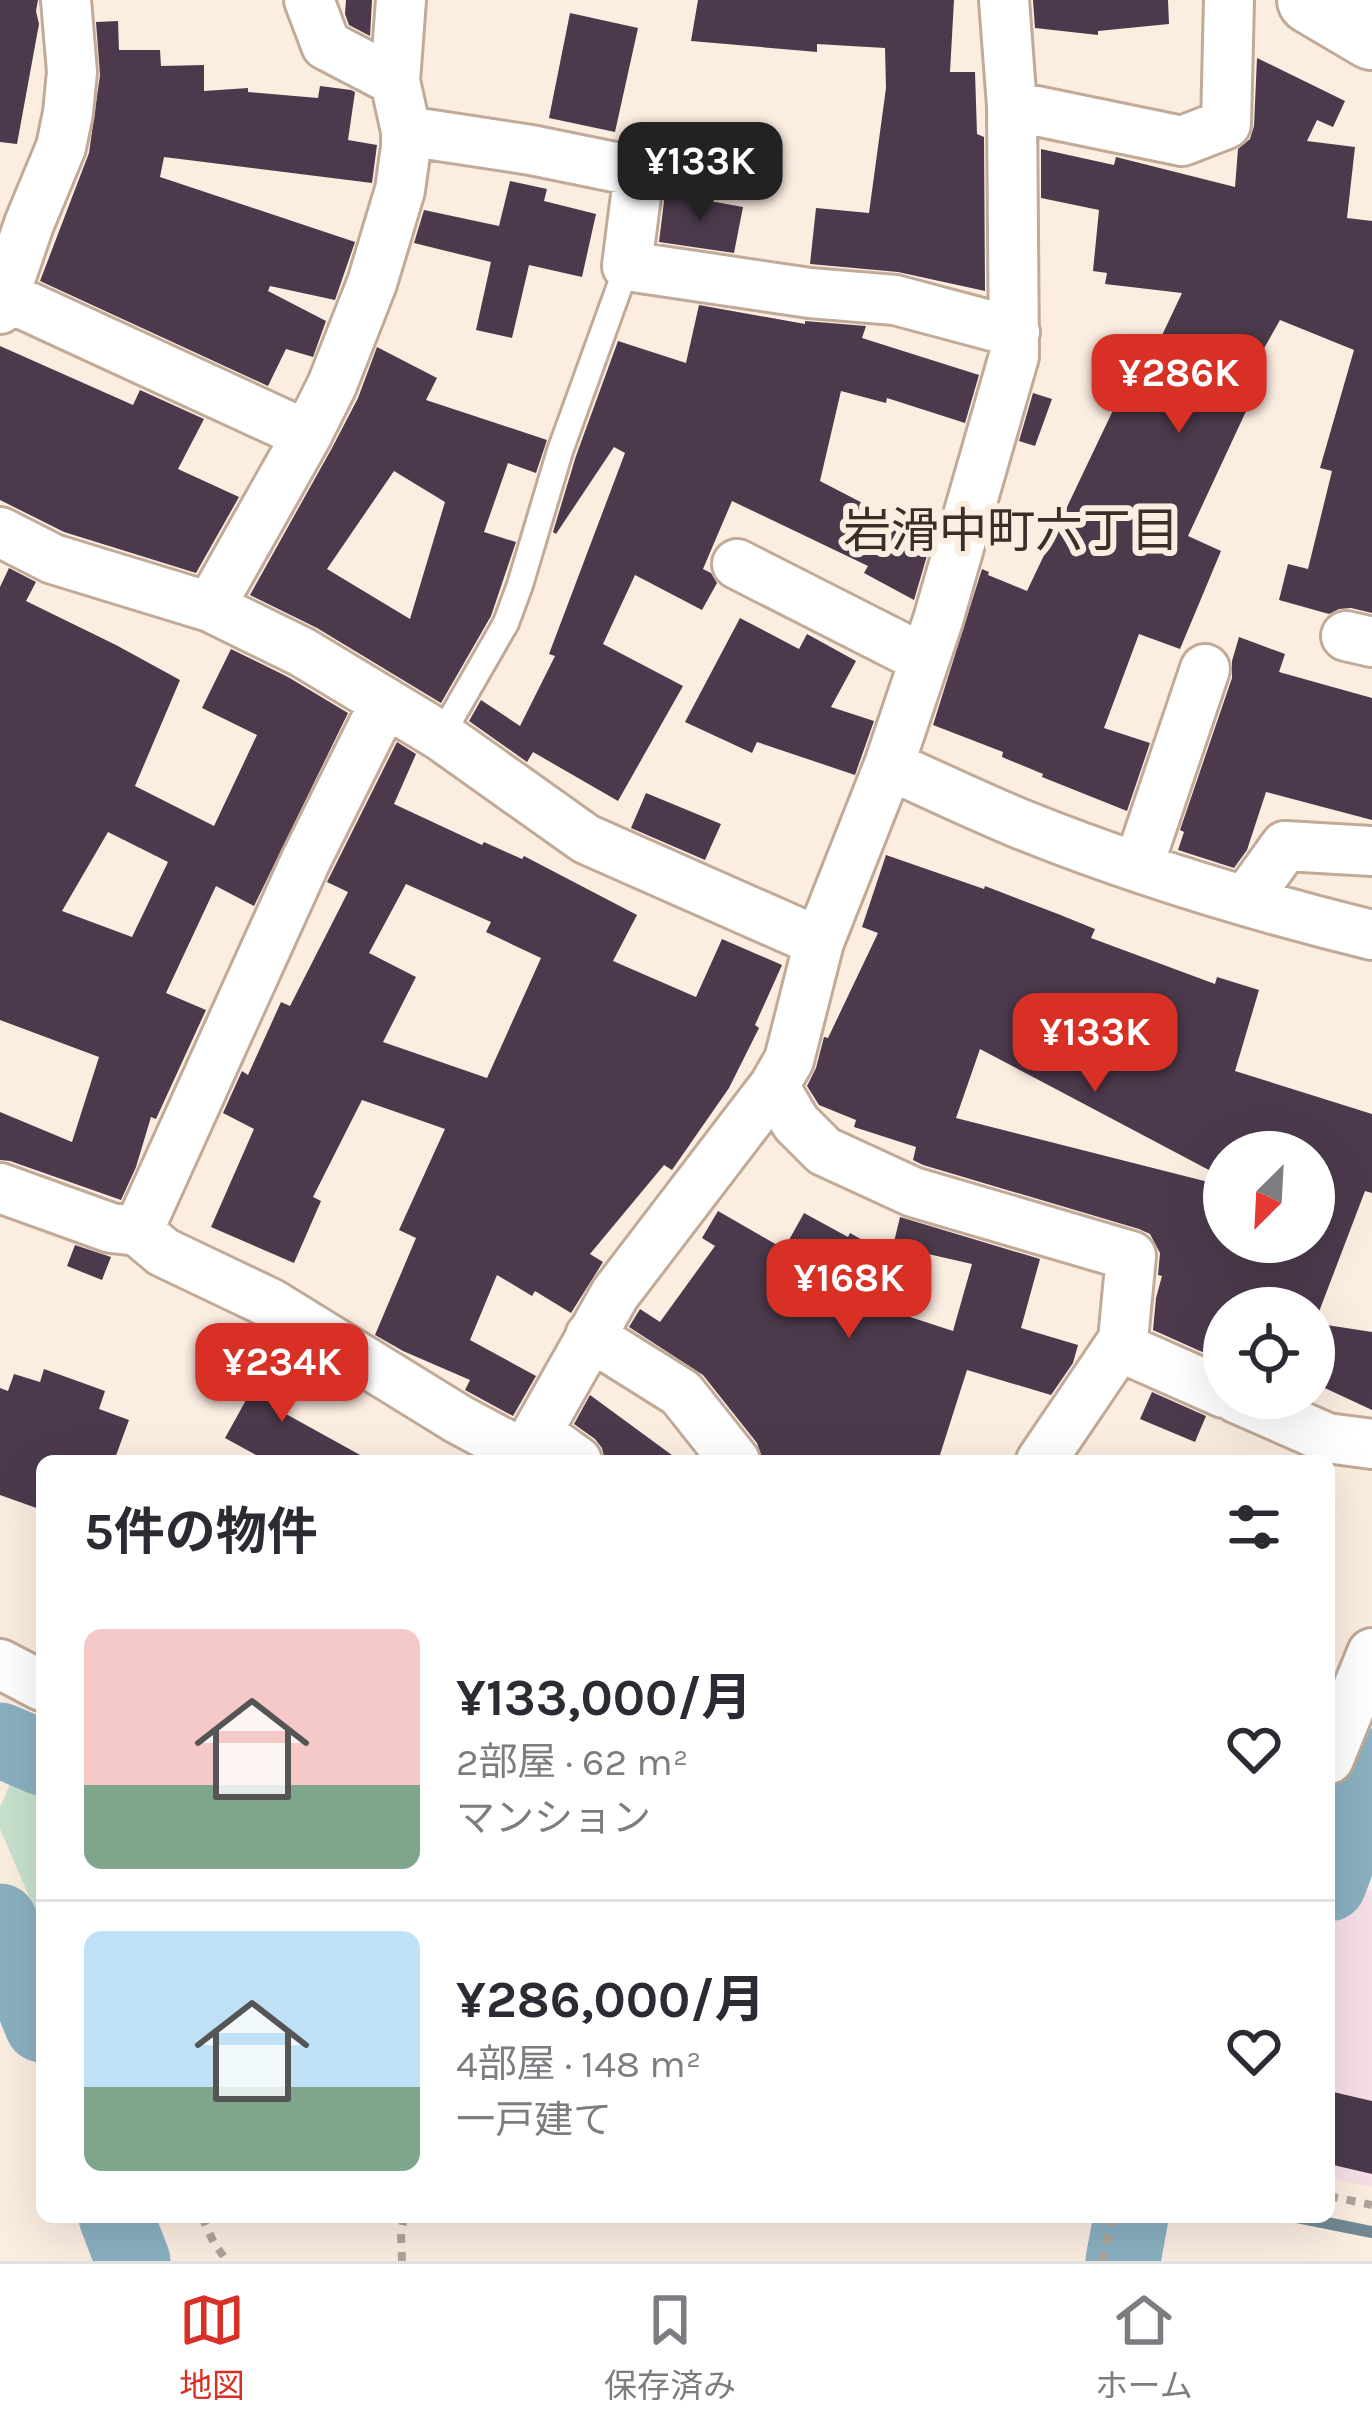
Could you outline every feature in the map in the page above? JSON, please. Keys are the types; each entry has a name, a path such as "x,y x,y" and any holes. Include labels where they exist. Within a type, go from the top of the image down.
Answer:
{"main road":[{"path":"1310,0 1372,35"}],"street":[{"path":"66,0 72,72 61,148 15,219 2,302 307,435"},
{"path":"309,0 326,45 394,81"},
{"path":"210,607 332,385 372,283 400,190 406,131 394,81 401,0"},
{"path":"0,1189 111,1228 138,1231 163,1252 270,1303 458,1419 529,1450 615,1294 789,1060 819,942 889,765 938,620 1014,356 1012,106 1004,0"},
{"path":"1012,106 1182,141 1226,124 1229,0"},
{"path":"406,131 639,172 627,266 810,293 895,300 1015,332"},
{"path":"0,532 53,559 210,607 302,652 441,736 586,839 819,942"},
{"path":"736,564 924,659"},
{"path":"1138,867 1205,669"},
{"path":"138,1231 306,860 386,701"},
{"path":"889,765 1023,825 1138,867 1372,935"},
{"path":"1246,900 1285,846 1372,850"},
{"path":"774,1086 796,1124 824,1151 913,1192 1131,1256 1123,1340 1127,1350 1203,1384"},
{"path":"590,1336 681,1393 730,1455"},
{"path":"1045,1455 1123,1340"},
{"path":"1284,1419 1327,1438 1372,1444"},
{"path":"1335,1744 1372,1654"},
{"path":"0,1664 36,1683"}],"lane":[{"path":"441,736 506,623 560,451 627,266"}],"path":[{"path":"1335,2197 1372,2205"},
{"path":"205,2223 227,2261"},
{"path":"402,2261 403,2223"},
{"path":"1102,2261 1111,2223"}],"shaded area":[{"path":"1337,1884 1372,1891 1372,2187 1335,2179"}],"green space":[{"path":"15,1773 36,1782 36,1912 0,1829 0,1807"}],"building":[{"path":"0,0 38,0 39,24 17,144 0,142"},
{"path":"346,0 372,0 370,36 349,25"},
{"path":"698,0 954,0 950,72 975,72 977,134 984,137 985,291 898,272 810,264 816,208 869,213 886,88 885,48 817,44 817,52 691,41"},
{"path":"1033,0 1168,0 1169,24 1098,31 1098,35 1035,28"},
{"path":"570,13 638,28 615,132 549,118"},
{"path":"118,21 119,50 160,50 161,66 204,65 204,91 248,88 248,92 318,98 320,86 351,90 355,92 348,140 377,145 372,183 164,157 160,177 355,242 335,300 270,286 268,291 326,321 313,357 286,349 268,386 40,281 89,153 100,75 96,22"},
{"path":"1257,58 1345,101 1333,127 1317,120 1307,141 1355,147 1347,218 1372,221 1372,613 1351,608 1329,614 1279,600 1288,564 1308,569 1332,471 1320,468 1354,350 1280,320 1250,373 1261,379 1188,536 1221,551 1180,649 1139,634 1104,728 1150,743 1127,811 1042,777 1002,757 1003,752 933,725 982,569 1027,591 1136,362 1147,367 1182,293 1105,284 1107,273 1093,271 1099,210 1041,198 1041,149 1114,165 1116,157 1235,187 1238,149 1250,139 1254,126"},
{"path":"510,181 547,189 544,201 596,214 582,277 529,265 512,338 476,330 491,262 414,243 424,210 499,226"},
{"path":"665,193 743,207 734,253 659,242"},
{"path":"699,305 805,324 866,326 862,338 979,375 965,423 887,398 886,403 841,391 820,481 931,542 914,600 864,573 868,566 732,501 703,569 717,583 702,610 635,575 603,644 683,686 618,801 533,752 527,762 469,721 481,700 520,726 555,656 549,654 625,453 614,447 556,534 553,532 618,341 686,363"},
{"path":"0,346 133,405 140,390 204,419 178,469 239,497 196,573 64,532 0,500"},
{"path":"377,347 437,378 426,400 547,440 536,473 508,463 484,532 516,542 491,616 441,703 317,628 250,595 358,398","holes":["394,471 445,502 410,619 327,569"]},
{"path":"1033,393 1052,399 1035,446 1019,441"},
{"path":"9,568 36,582 26,601 180,680 135,786 214,826 257,735 202,708 231,649 348,713 254,906 216,886 166,993 206,1010 156,1119 151,1117 121,1200 0,1160 0,1112 72,1142 99,1057 0,1020 0,587","holes":["108,832 168,862 132,937 62,911"]},
{"path":"740,618 799,649 807,634 856,661 831,707 874,721 855,775 757,742 752,753 685,722"},
{"path":"1239,637 1285,654 1279,672 1372,698 1372,820 1266,792 1247,850 1234,868 1178,850 1184,832 1180,830 1232,678"},
{"path":"397,742 416,754 394,804 482,845 524,856 637,915 613,961 696,997 722,939 782,965 755,1025 759,1028 729,1088 672,1170 664,1165 590,1254 603,1262 571,1313 497,1275 470,1340 536,1376 513,1416 465,1390 470,1380 375,1335 416,1238 399,1230 445,1129 362,1100 313,1197 321,1201 294,1263 211,1227 254,1129 223,1113 242,1071 248,1075 281,1002 290,1006 348,892 327,882","holes":["406,884 491,922 486,932 541,958 487,1078 383,1042 416,977 369,953"]},
{"path":"646,793 721,824 705,860 631,828"},
{"path":"886,855 1058,914 1095,929 1091,938 1215,984 1217,977 1259,990 1235,1071 1372,1114 1372,1193 1365,1191 1328,1287 1203,1287 1203,1352 1153,1330 1162,1276 1158,1275 1160,1253 1150,1234 923,1165 913,1160 916,1147 854,1127 856,1120 819,1105 807,1086 824,1037 828,1038 878,933 862,927"},
{"path":"718,1211 784,1249 804,1213 882,1251 855,1299 953,1331 972,1264 893,1246 900,1217 1040,1259 1021,1328 1078,1345 1073,1363 1051,1395 967,1370 940,1455 761,1455 757,1443 703,1375 629,1327 640,1309 660,1322 715,1246 702,1238"},
{"path":"75,1245 111,1257 102,1280 67,1266"},
{"path":"1335,1326 1372,1332 1372,1410 1335,1393"},
{"path":"267,1362 304,1382 286,1414 360,1455 256,1455 225,1438"},
{"path":"44,1369 105,1391 99,1409 129,1420 116,1455 36,1455 36,1508 0,1495 0,1388 8,1391 14,1374 40,1382"},
{"path":"1152,1392 1205,1419 1195,1442 1140,1419"},
{"path":"590,1395 672,1455 604,1455 595,1439 574,1424"},
{"path":"1335,2092 1372,2101 1372,2174 1335,2165"}],"waterway":[{"path":"0,1740 36,1755"},
{"path":"1335,1868 1372,1766"},
{"path":"0,1921 36,2010"},
{"path":"118,2223 133,2261"},
{"path":"1123,2261 1130,2223"},
{"path":"1125,2261 1132,2223"},
{"path":"1327,2223 1372,2232"}],"district":[{"name":"岩滑中町六丁目","path":"1011,530"}]}
